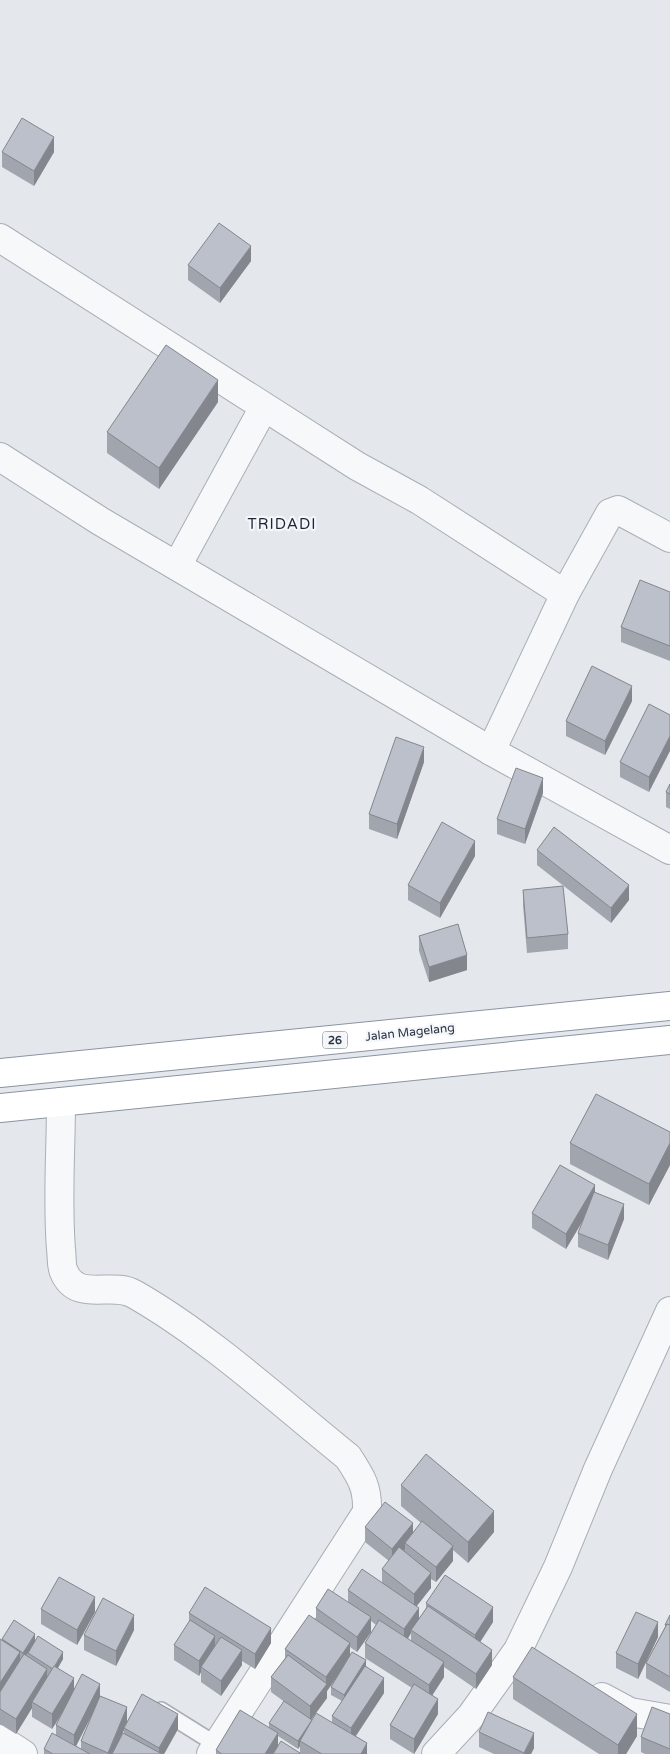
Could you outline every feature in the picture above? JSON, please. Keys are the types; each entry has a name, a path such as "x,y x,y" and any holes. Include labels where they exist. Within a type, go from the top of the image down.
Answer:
{"highway":[{"name":"Jalan Magelang","path":"0,1074 670,1006"},
{"path":"0,1108 670,1040"}],"street":[{"path":"0,238 357,466 419,500 565,594"},
{"path":"177,566 264,407"},
{"path":"0,457 100,521 491,751 670,850"},
{"path":"491,751 565,594 610,513 613,510 618,510 670,538"},
{"path":"61,1102 60,1234 64,1272 75,1287 91,1291 114,1290 132,1293 199,1338 348,1457 363,1480 368,1495 367,1512 214,1749"},
{"path":"436,1754 471,1716 518,1650 558,1567 586,1496 670,1311"},
{"path":"518,1650 544,1664"},
{"path":"578,1683 630,1712 670,1719"},
{"path":"0,1739 23,1754"}],"lane":[{"path":"161,1710 214,1749"}],"building":[{"path":"22,118 54,137 34,171 2,152"},
{"path":"219,223 251,246 220,288 188,265"},
{"path":"166,345 218,380 159,468 107,432"},
{"path":"640,580 670,592 670,646 621,627"},
{"path":"592,666 632,686 605,741 566,721"},
{"path":"649,704 670,715 670,736 649,777 620,762"},
{"path":"396,737 424,747 397,824 369,814"},
{"path":"516,768 543,778 525,829 497,819"},
{"path":"670,784 670,794 666,792"},
{"path":"442,822 475,841 440,903 408,885"},
{"path":"554,827 629,885 611,908 537,850"},
{"path":"563,886 568,934 527,938 523,890"},
{"path":"458,924 467,955 429,967 419,936"},
{"path":"596,1094 670,1132 670,1143 649,1184 570,1143"},
{"path":"560,1165 595,1185 566,1234 532,1213"},
{"path":"594,1192 624,1204 608,1245 578,1233"},
{"path":"426,1454 494,1511 468,1542 401,1485"},
{"path":"385,1502 413,1523 392,1549 365,1527"},
{"path":"422,1521 453,1546 436,1567 405,1543"},
{"path":"399,1547 431,1573 414,1594 382,1569"},
{"path":"362,1569 419,1608 404,1629 348,1590"},
{"path":"445,1575 493,1607 475,1635 426,1603"},
{"path":"59,1577 95,1597 77,1630 41,1609"},
{"path":"205,1587 271,1628 255,1654 189,1613"},
{"path":"328,1589 371,1617 357,1637 316,1608"},
{"path":"103,1598 134,1615 116,1651 84,1635"},
{"path":"428,1606 492,1650 476,1674 411,1630"},
{"path":"636,1612 658,1622 638,1664 616,1653"},
{"path":"309,1615 350,1643 326,1677 285,1649"},
{"path":"670,1615 670,1625 665,1625"},
{"path":"14,1620 35,1634 23,1653 2,1639"},
{"path":"190,1620 215,1636 199,1661 174,1645"},
{"path":"379,1620 444,1662 429,1685 365,1643"},
{"path":"667,1624 670,1625 670,1677 646,1663"},
{"path":"38,1636 63,1652 53,1669 28,1653"},
{"path":"221,1637 242,1650 221,1681 201,1667"},
{"path":"0,1639 20,1652 0,1683"},
{"path":"532,1647 637,1714 618,1745 513,1677"},
{"path":"352,1652 366,1660 344,1695 331,1687"},
{"path":"24,1654 47,1669 16,1719 0,1709 0,1692"},
{"path":"288,1655 327,1684 310,1706 271,1677"},
{"path":"54,1666 74,1678 52,1714 32,1702"},
{"path":"365,1666 384,1678 351,1728 332,1716"},
{"path":"82,1674 100,1684 74,1735 56,1725"},
{"path":"414,1684 438,1699 414,1739 390,1725"},
{"path":"142,1694 178,1714 159,1748 124,1728"},
{"path":"100,1696 127,1707 108,1753 81,1741"},
{"path":"284,1701 312,1720 298,1741 269,1723"},
{"path":"652,1707 670,1714 670,1749 641,1737"},
{"path":"240,1710 278,1733 265,1754 222,1754 216,1750"},
{"path":"488,1712 534,1733 524,1753 479,1732"},
{"path":"316,1713 367,1743 361,1754 322,1754 300,1741"},
{"path":"52,1733 90,1754 53,1754 44,1749"},
{"path":"123,1733 162,1754 112,1754"},
{"path":"281,1741 300,1753 273,1754"}],"district":[{"name":"TRIDADI","path":"282,524"}]}
